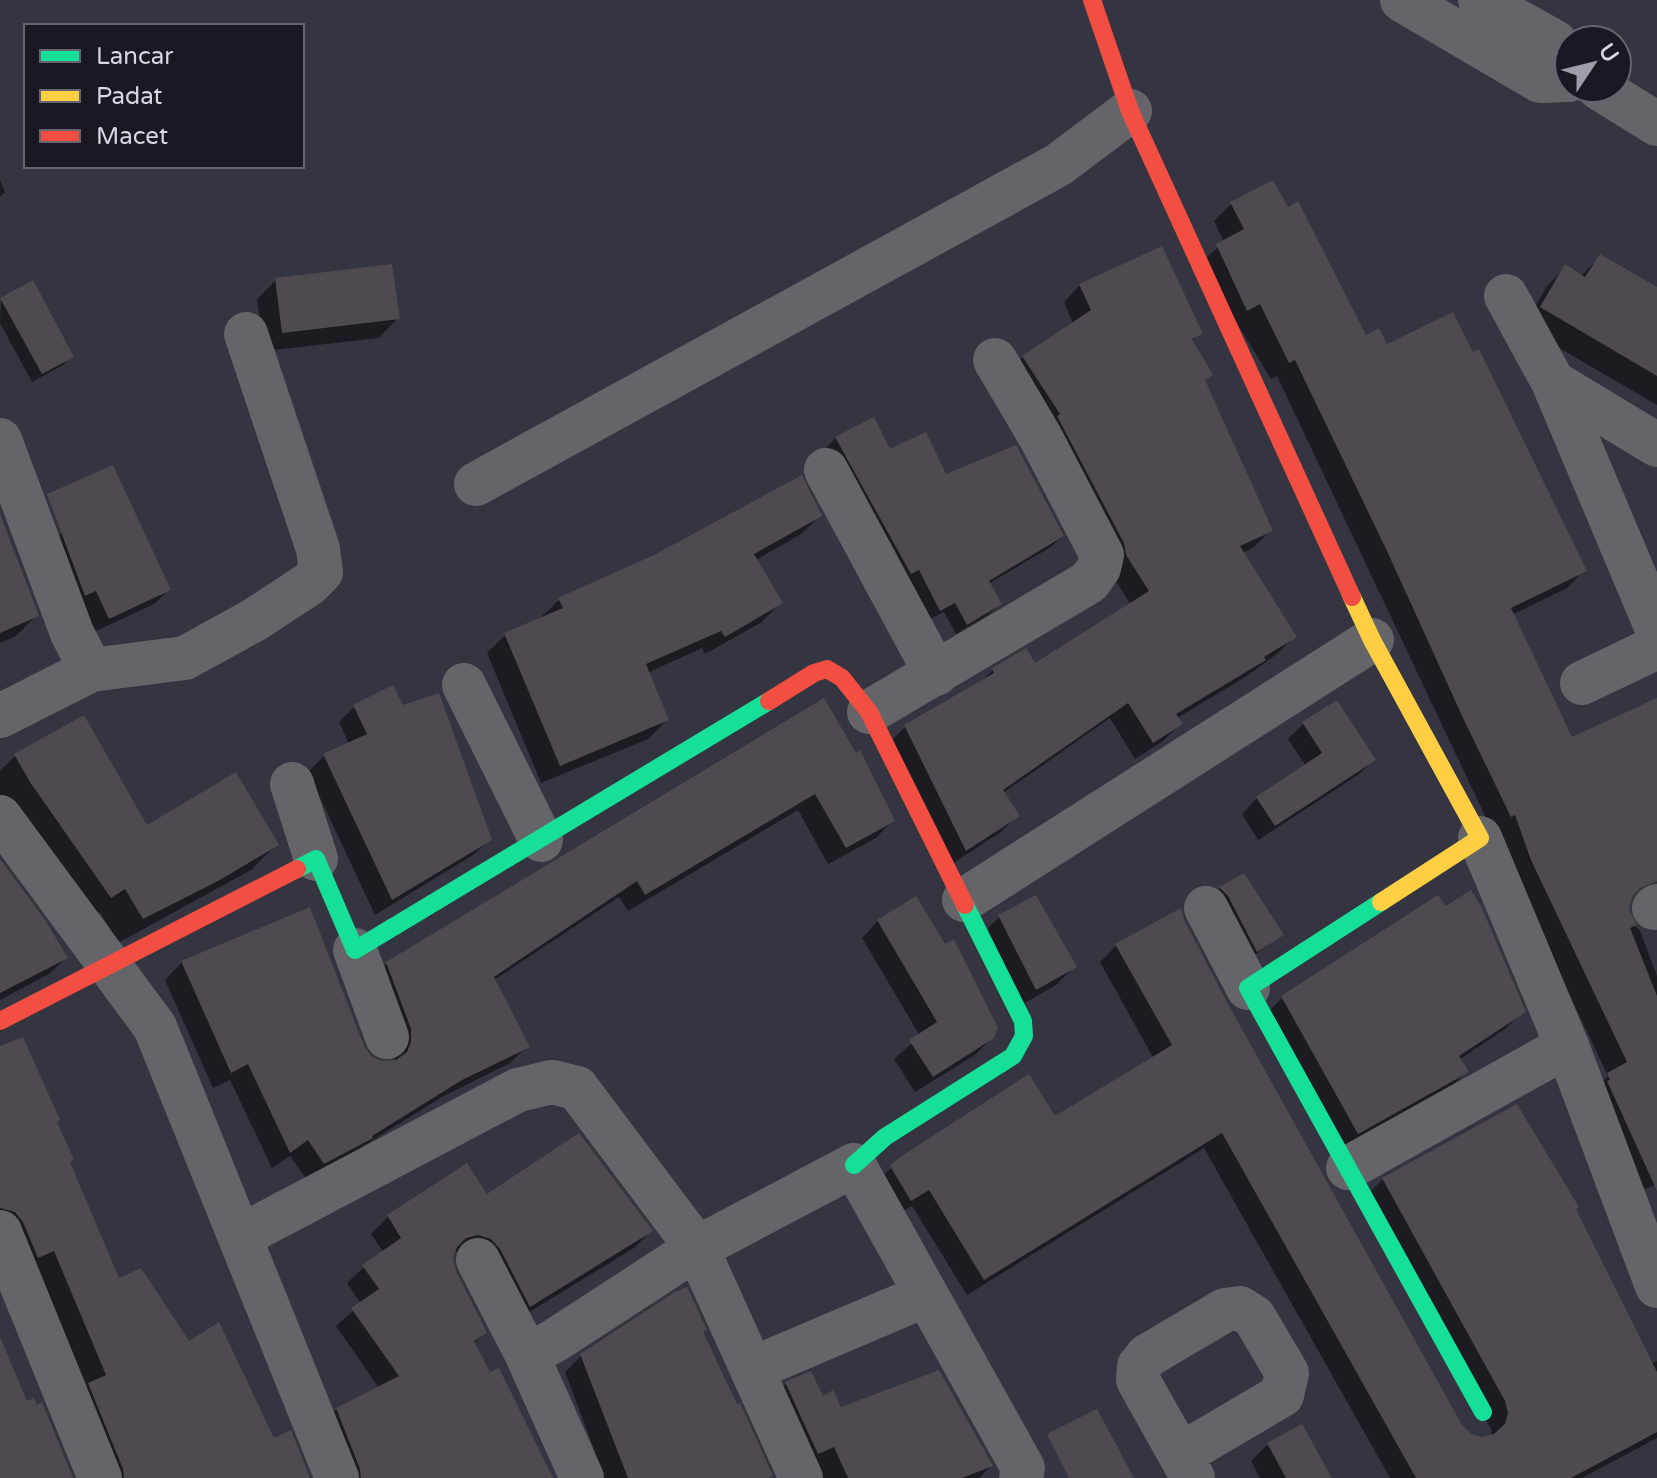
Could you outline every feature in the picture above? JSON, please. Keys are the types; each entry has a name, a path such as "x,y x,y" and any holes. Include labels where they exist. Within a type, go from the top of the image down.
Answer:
{"street":[{"path":"1092,0 1130,111 1196,261 1372,640 1480,838 1567,1046 1657,1286"},
{"path":"1402,0 1540,81 1553,81"},
{"path":"1480,0 1553,41"},
{"path":"1633,103 1652,111"},
{"path":"476,484 1058,165 1130,111"},
{"path":"1506,296 1553,382 1657,629"},
{"path":"0,716 91,670 185,658 254,620 309,584 321,572 318,549 246,334"},
{"path":"869,712 1089,582 1099,568 1102,555 1041,438 995,360"},
{"path":"1553,382 1657,445"},
{"path":"0,440 72,633 91,670"},
{"path":"826,470 936,674"},
{"path":"964,900 1372,640"},
{"path":"1582,683 1657,647"},
{"path":"355,950 814,673 827,669 842,678 869,712 1023,1021 1024,1036 1013,1056 885,1137 854,1165 697,1248 554,1341 527,1355"},
{"path":"464,685 541,840"},
{"path":"292,784 316,859 355,950 387,1037"},
{"path":"0,817 155,1027 337,1478"},
{"path":"1248,988 1480,838"},
{"path":"0,1021 316,859"},
{"path":"1206,908 1483,1412"},
{"path":"1348,1168 1567,1046"},
{"path":"241,1236 518,1090 552,1082 577,1088 697,1248 801,1478"},
{"path":"854,1165 1023,1468 1021,1478"},
{"path":"0,1232 100,1478"},
{"path":"478,1260 527,1355 582,1478"},
{"path":"752,1369 926,1295"}],"building":[{"path":"1273,180 1288,207 1298,201 1366,335 1379,328 1387,344 1453,312 1473,352 1479,349 1587,571 1511,608 1572,737 1657,698 1657,881 1640,888 1632,896 1629,909 1637,925 1630,928 1657,996 1657,1191 1607,1081 1610,1080 1607,1073 1627,1062 1531,860 1515,815 1511,817 1463,718 1295,360 1289,363 1260,304 1247,311 1216,244 1244,229 1230,202"},
{"path":"1162,246 1203,334 1192,339 1213,375 1205,380 1273,531 1240,546 1297,637 1264,657 1266,660 1176,714 1183,724 1153,743 1128,703 1003,790 1020,816 966,851 904,725 994,673 992,668 1026,648 1035,663 1149,591 1126,555 1124,543 1057,416 1060,414 1022,356 1091,310 1079,284"},
{"path":"1600,254 1657,287 1657,376 1540,307 1565,264 1585,277"},
{"path":"392,264 400,319 282,333 275,278"},
{"path":"33,280 74,357 42,374 0,298"},
{"path":"874,417 890,449 926,432 946,474 1016,445 1064,536 989,581 1002,604 967,625 955,603 940,611 919,570 911,574 835,437"},
{"path":"113,465 171,590 109,619 96,591 85,596 47,494"},
{"path":"802,475 822,516 754,554 783,603 725,637 721,631 646,664 669,720 560,766 504,633 563,608 558,598 654,555"},
{"path":"0,514 39,616 0,633"},
{"path":"393,685 403,705 439,693 492,840 392,900 323,754 367,734 353,705"},
{"path":"824,698 856,753 860,750 895,821 846,848 815,794 645,895 637,881 494,977 530,1047 462,1080 373,1138 324,1164 308,1140 290,1153 248,1064 231,1073 181,961 310,907 364,1046 372,1057 382,1061 396,1060 407,1052 411,1029 386,962"},
{"path":"1337,700 1376,760 1275,826 1256,797 1322,753 1302,722"},
{"path":"84,715 147,825 236,772 279,845 218,881 143,919 125,889 111,898 14,754"},
{"path":"0,859 45,920 68,958 0,993"},
{"path":"1244,873 1284,935 1257,952 1228,896 1219,887"},
{"path":"1471,890 1481,906 1526,1012 1459,1056 1469,1072 1358,1134 1281,996 1438,895 1446,906"},
{"path":"1036,895 1077,967 1036,990 998,915"},
{"path":"916,896 945,944 954,939 998,1028 994,1038 933,1077 909,1040 937,1022 877,920"},
{"path":"1181,908 1184,920 1226,1000 1462,1425 1471,1434 1482,1437 1494,1434 1505,1424 1508,1413 1505,1401 1382,1178 1517,1104 1579,1207 1576,1209 1657,1372 1657,1432 1571,1478 1416,1478 1222,1133 984,1280 929,1190 911,1201 890,1166 1029,1074 1055,1116 1172,1045 1115,944"},
{"path":"23,1037 60,1120 57,1122 74,1160 70,1162 119,1278 141,1268 189,1341 219,1322 274,1438 291,1430 310,1478 124,1478 88,1383 106,1375 54,1251 38,1258 23,1222 15,1212 0,1208 0,1046"},
{"path":"579,1133 653,1231 530,1307 500,1249 491,1239 478,1235 466,1238 457,1247 453,1258 456,1271 487,1333 474,1341 490,1372 499,1368 553,1478 361,1478 336,1408 399,1376 351,1308 379,1289 362,1265 401,1238 387,1215 467,1163 487,1194"},
{"path":"687,1287 707,1330 703,1332 773,1476 769,1478 628,1478 580,1354"},
{"path":"0,1337 27,1401 34,1398 37,1405 42,1402 73,1478 0,1478"},
{"path":"939,1370 993,1466 962,1478 848,1478 834,1447 818,1454 785,1382 811,1371 823,1396 833,1390 841,1407"},
{"path":"1097,1409 1134,1478 1069,1478 1047,1434"},
{"path":"1302,1424 1332,1478 1286,1478 1267,1443"}],"traffic: fast":[{"path":"297,869 316,859 355,950 769,701"},
{"path":"1381,902 1248,988 1483,1412"},
{"path":"854,1165 885,1137 1013,1056 1024,1036 1023,1021 965,905"}],"traffic: slow":[{"path":"1352,597 1372,640 1480,838 1381,902"}],"traffic: jam":[{"path":"1092,0 1130,111 1352,597"},
{"path":"769,701 814,673 827,669 842,678 869,712 965,905"},
{"path":"0,1021 297,869"}]}
